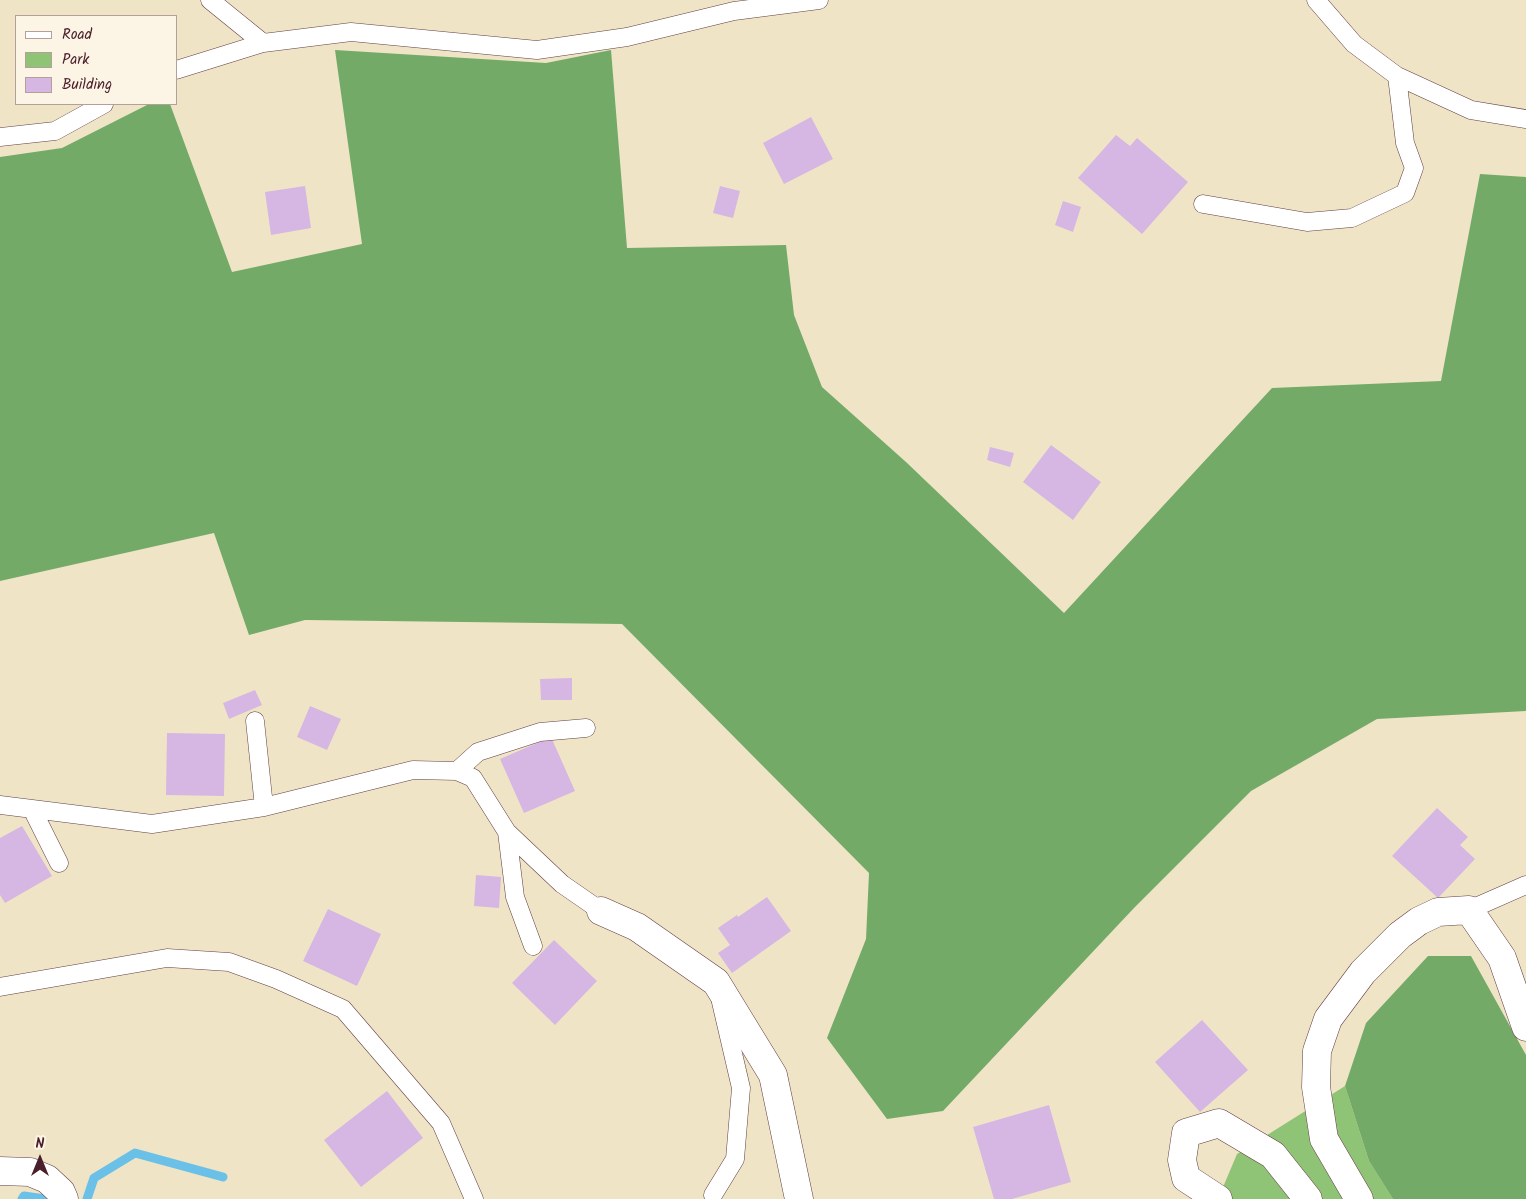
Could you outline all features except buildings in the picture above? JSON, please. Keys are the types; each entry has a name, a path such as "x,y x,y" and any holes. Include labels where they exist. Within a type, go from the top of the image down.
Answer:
{"street":[{"path":"1359,1199 1324,1139 1316,1087 1317,1051 1328,1018 1363,972 1400,935 1419,920 1438,912 1469,910 1502,958 1526,1027"},
{"path":"601,912 637,926 716,982 773,1075 799,1199"},
{"path":"1218,1199 1186,1178 1182,1160 1186,1133 1219,1123 1272,1155 1308,1199"},
{"path":"0,1171 30,1172 47,1179 61,1192 64,1199"}],"lane":[{"path":"210,0 263,42"},
{"path":"178,69 263,42 352,32 537,50 627,36 734,11 819,0"},
{"path":"1316,0 1354,44 1397,76 1471,110 1526,119"},
{"path":"1203,204 1307,222 1352,218 1404,193 1414,168 1404,143 1397,76"},
{"path":"0,137 55,131 102,105"},
{"path":"255,722 264,807"},
{"path":"457,771 478,752 540,732 586,728"},
{"path":"0,804 32,810 152,824 264,807 413,770 457,771 473,778 507,832 562,884 601,912"},
{"path":"32,810 59,863"},
{"path":"507,832 515,897 533,946"},
{"path":"1469,910 1526,885"},
{"path":"0,987 167,958 229,962 276,979 343,1010 441,1122 474,1199"},
{"path":"713,1195 735,1159 741,1088 716,982"}],"green space":[{"path":"335,50 546,63 611,50 627,248 786,245 794,315 822,387 906,462 1064,613 1272,388 1441,381 1480,174 1526,177 1526,711 1377,719 1251,791 1134,908 943,1111 887,1119 827,1038 866,939 869,873 622,624 305,620 249,635 214,533 0,581 0,157 62,148 147,105 170,105 232,272 362,244"},
{"path":"1428,956 1471,956 1526,1055 1526,1199 1393,1199 1369,1161 1345,1086 1366,1023"},
{"path":"1345,1086 1369,1161 1393,1199 1218,1199 1237,1154"}],"waterway":[{"path":"87,1199 94,1178 135,1153 223,1177"},
{"path":"22,1199 24,1196 45,1199"}]}
